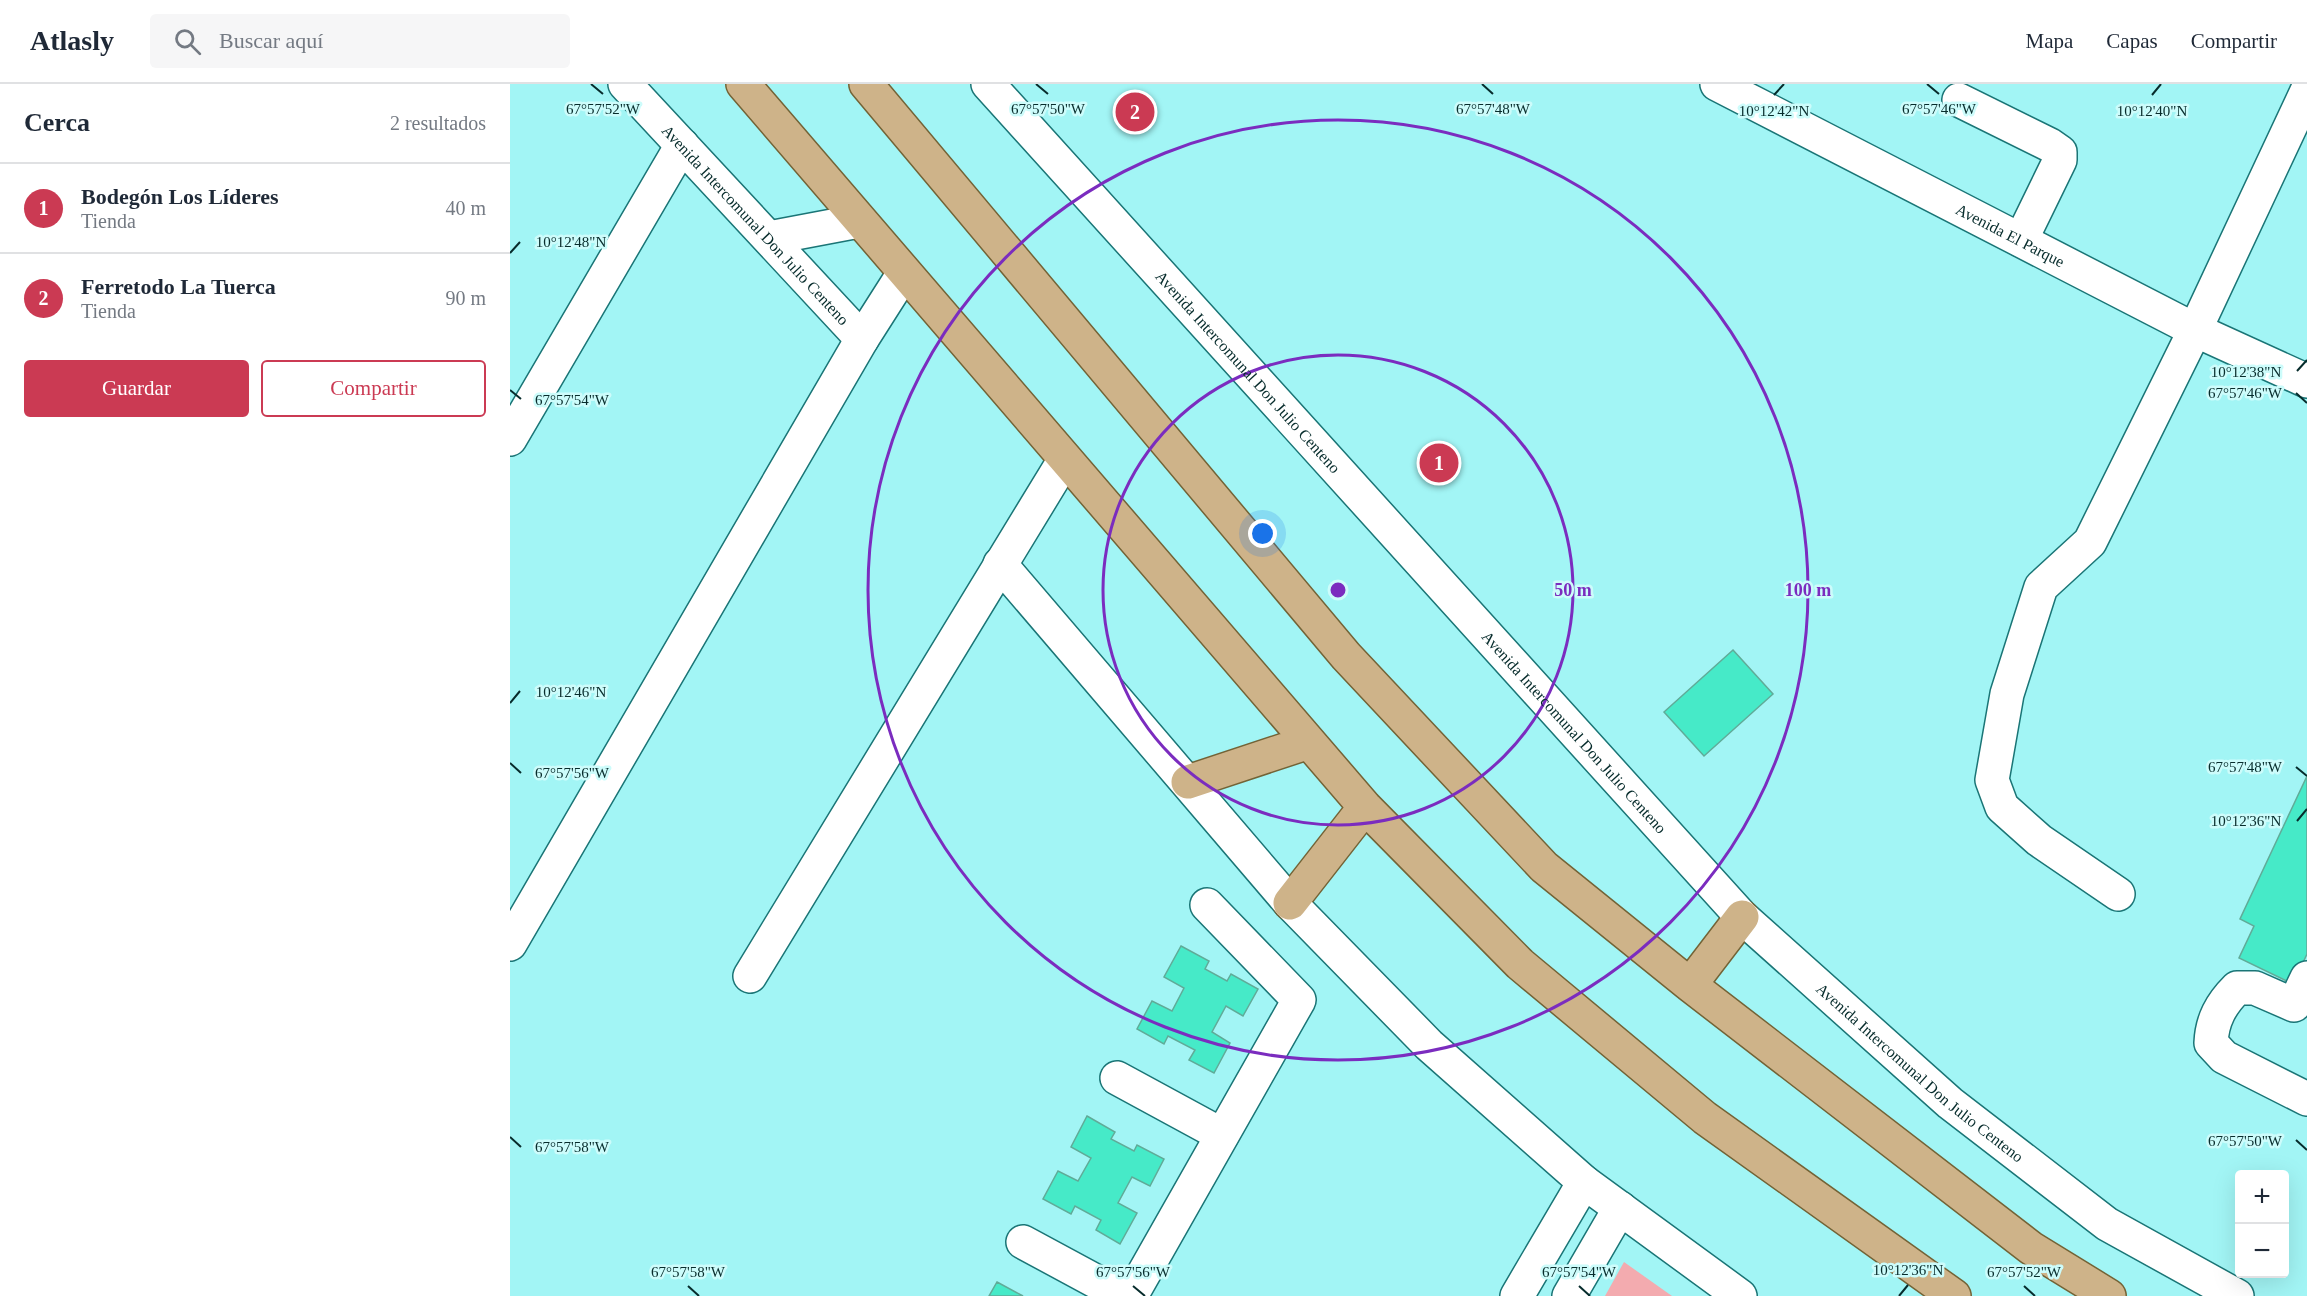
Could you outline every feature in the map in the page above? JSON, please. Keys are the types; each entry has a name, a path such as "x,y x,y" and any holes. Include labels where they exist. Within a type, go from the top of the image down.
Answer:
{"main road":[{"path":"743,84 1365,807 1520,964 1705,1118 1954,1296"},
{"path":"866,84 1346,656 1544,867 1690,985 2031,1248 2109,1296"},
{"path":"1188,782 1309,742"},
{"path":"1290,903 1365,807"},
{"path":"1690,985 1742,917"}],"street":[{"name":"Avenida Intercomunal Don Julio Centeno","path":"626,84 861,339"},
{"name":"Avenida Intercomunal Don Julio Centeno","path":"988,84 1742,917 1950,1103 2107,1224 2237,1296"},
{"name":"Avenida El Parque","path":"1717,84 2195,330 2307,381"},
{"path":"2118,894 2039,840 2002,807 1992,780 2007,694 2041,587 2090,542 2195,330 2307,91"},
{"path":"1959,100 2060,152 2060,160 2021,240"},
{"path":"510,439 682,145"},
{"path":"769,238 860,221"},
{"path":"510,944 861,339 904,273"},
{"path":"750,976 1065,459"},
{"path":"1000,564 1290,903 1429,1045 1584,1182 1740,1296"},
{"path":"1131,1296 1299,1000 1207,905"},
{"path":"2307,978 2294,1005 2254,988 2236,988 2224,1001 2212,1027 2211,1043 2224,1057 2307,1099"},
{"path":"1117,1078 1222,1135"},
{"path":"1517,1296 1584,1182"},
{"path":"1569,1296 1620,1209"},
{"path":"1023,1242 1123,1296"}],"shaded area":[{"path":"1624,1262 1672,1296 1605,1296"}],"building":[{"path":"1733,650 1773,694 1704,756 1664,712"},
{"path":"2307,776 2307,954 2293,984 2239,958 2254,926 2240,919"},
{"path":"1181,946 1209,961 1205,969 1227,981 1231,974 1258,989 1243,1016 1226,1006 1212,1032 1230,1043 1214,1073 1189,1060 1195,1050 1168,1036 1164,1044 1137,1029 1152,1001 1172,1011 1184,988 1164,977"},
{"path":"1087,1116 1115,1132 1111,1139 1134,1151 1137,1145 1164,1159 1150,1186 1132,1177 1118,1203 1137,1213 1120,1244 1096,1230 1101,1220 1075,1206 1071,1214 1043,1199 1058,1171 1078,1181 1091,1158 1071,1147"},
{"path":"997,1282 1023,1296 989,1296"}],"place":[{"name":"Ferretodo La Tuerca","path":"1135,112"},
{"name":"Bodegón Los Líderes","path":"1439,463"}]}
